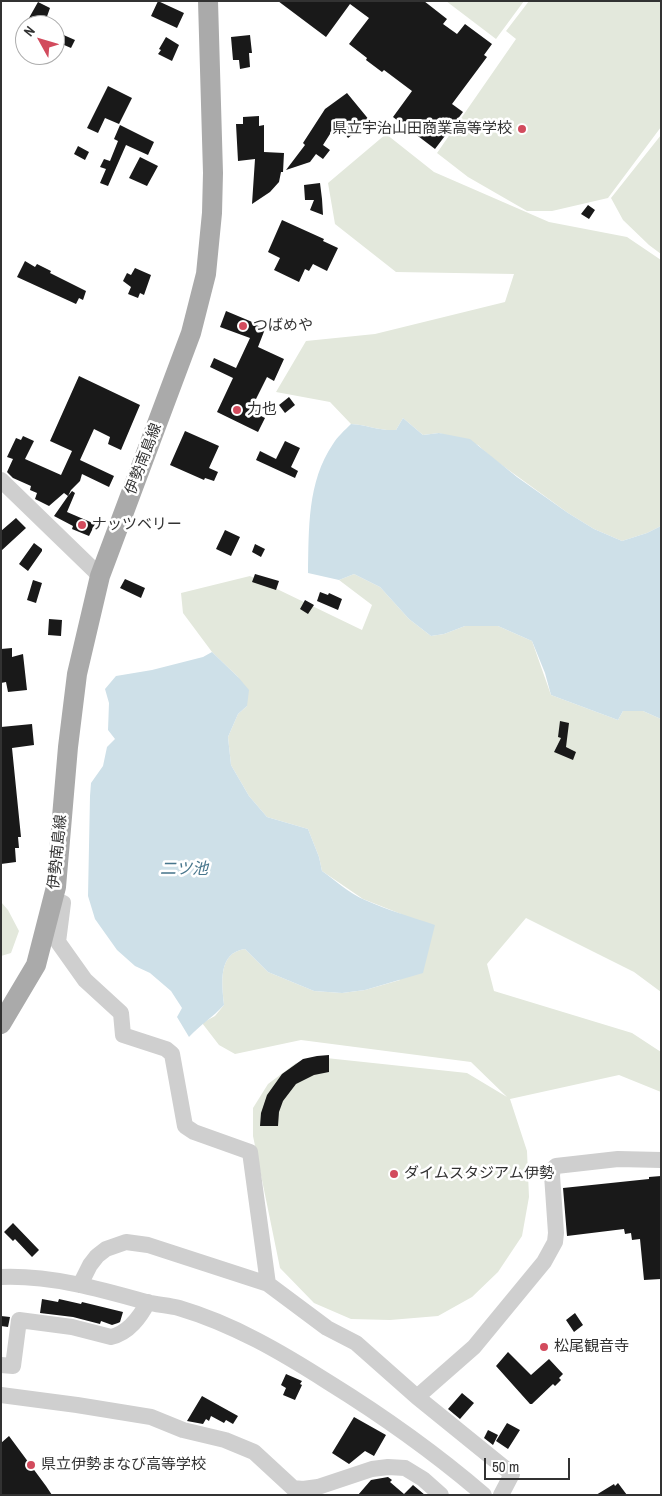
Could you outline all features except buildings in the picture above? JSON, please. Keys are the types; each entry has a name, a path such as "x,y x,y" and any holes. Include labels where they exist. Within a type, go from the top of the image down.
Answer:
{"main road":[{"name":"伊勢南島線","path":"1,1024 36,965 56,887 68,747 77,674 100,576 191,333 206,274 212,213 213,173 208,1"}],"street":[{"path":"1,480 100,576"},
{"path":"53,899 63,903 58,942 85,980 121,1013 123,1035 166,1050 172,1054 185,1126 194,1132 250,1152 268,1284"},
{"path":"418,1397 474,1347 544,1262 555,1242 552,1175 553,1169 556,1166 618,1159 661,1160"},
{"path":"80,1285 97,1256 106,1248 126,1242 148,1245 268,1284 327,1328 356,1342 418,1397 512,1474 502,1492"},
{"path":"1,1277 29,1278 80,1285 178,1308 266,1344 380,1415 454,1470 484,1495"},
{"path":"1,1365 13,1366 19,1320 72,1327 111,1337 132,1326 141,1316 148,1302"},
{"path":"1,1395 151,1417 183,1430 225,1440 254,1452 293,1488 318,1487 372,1469 388,1467 405,1468 423,1479 441,1495"}],"shaded area":[{"path":"446,1 524,1 496,39"},
{"path":"529,1 661,1 661,127 608,198 552,211 527,211 468,177 437,153 516,39 506,31"},
{"path":"386,134 434,172 549,222 627,237 661,260 661,526 647,533 622,541 594,529 568,513 492,458 478,445 439,433 423,435 403,418 396,430 384,430 351,424 330,402 276,392 306,341 375,334 505,302 514,274 396,272 335,224 328,183"},
{"path":"661,135 661,254 623,220 611,198"},
{"path":"354,574 380,587 409,619 431,636 444,634 465,626 498,626 532,641 551,695 618,720 623,711 643,711 661,719 661,992 634,972 526,918 487,964 494,991 632,1033 661,1052 661,1092 619,1075 510,1099 527,1151 529,1197 522,1236 498,1272 472,1297 438,1316 390,1320 351,1319 314,1303 280,1268 253,1136 253,1108 268,1084 296,1063 326,1058 467,1073 507,1097 471,1062 301,1040 235,1054 219,1045 202,1023 215,1016 224,1005 222,979 226,963 230,956 245,949 268,972 314,991 342,993 365,990 400,980 401,914 363,899 322,871 319,857 308,829 267,817 249,796 231,765 228,737 238,714 247,706 238,677 212,652 183,613 181,593 250,576 362,630 372,605 339,580"},
{"path":"1,902 8,910 19,931 11,953 1,956"}],"water":[{"path":"403,418 423,435 439,433 470,439 517,477 568,513 594,529 622,541 647,533 661,526 661,719 643,711 623,711 618,720 551,695 545,673 532,641 498,626 465,626 444,634 431,636 409,619 380,587 354,574 339,580 308,573 309,523 314,490 318,474 333,444 351,424 384,430 396,430"},
{"name":"二ツ池","path":"212,652 249,690 247,706 238,714 228,737 231,765 249,796 267,817 308,829 319,857 322,871 348,890 373,904 435,925 423,973 365,990 342,993 314,991 268,972 245,949 236,952 230,956 223,971 224,1005 189,1037 177,1017 182,1008 171,991 150,973 135,966 117,950 95,919 88,896 90,796 91,783 103,766 107,747 115,739 108,730 109,703 105,689 116,676 152,670 203,657"}],"place":[{"name":"県立宇治山田商業高等学校","path":"522,129"},
{"name":"つばめや","path":"243,326"},
{"name":"力也","path":"237,410"},
{"name":"ナッツベリー","path":"82,525"},
{"name":"ダイムスタジアム伊勢","path":"394,1174"},
{"name":"松尾観音寺","path":"544,1347"},
{"name":"県立伊勢まなび高等学校","path":"31,1465"}]}
